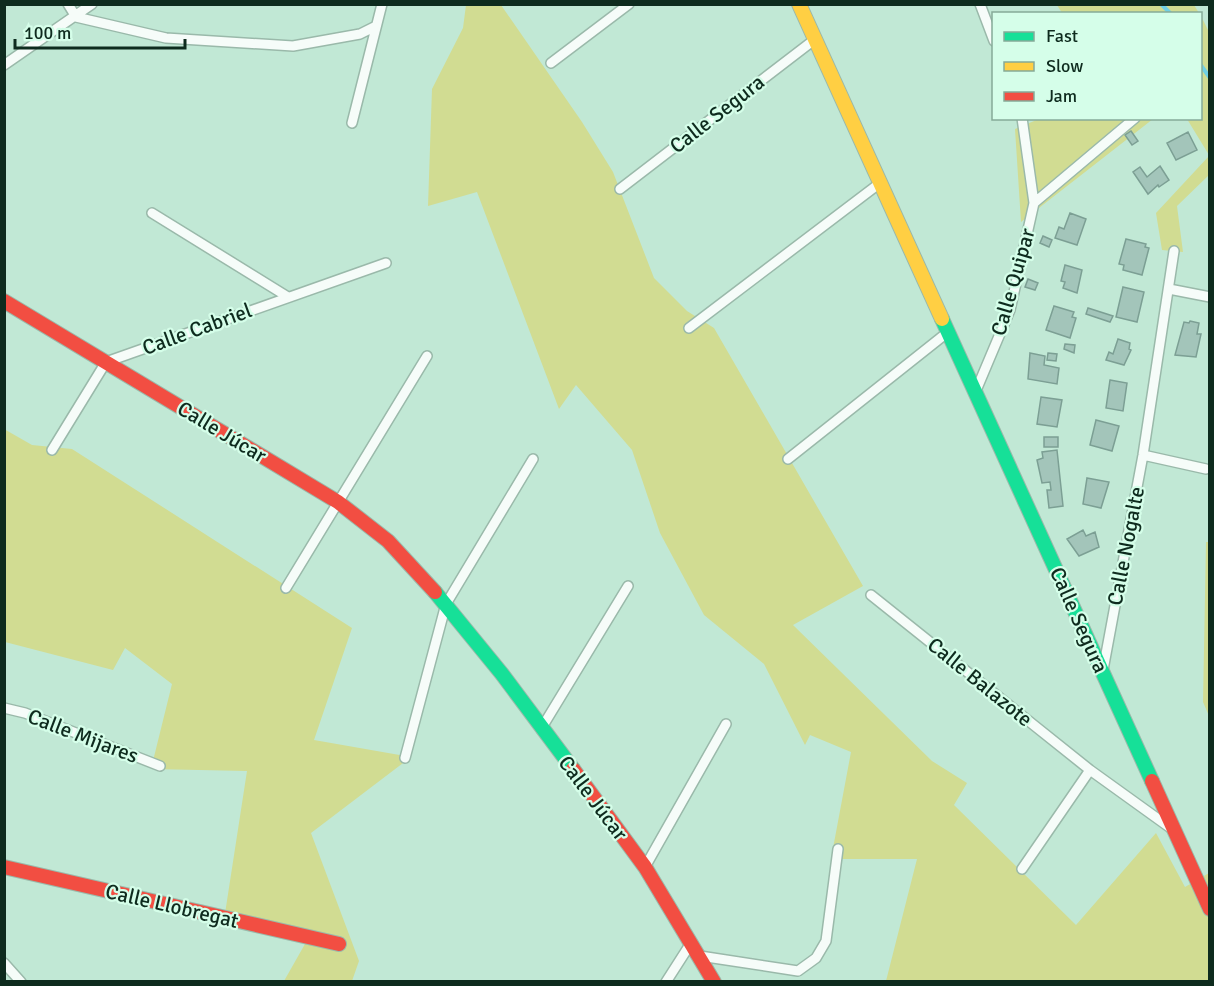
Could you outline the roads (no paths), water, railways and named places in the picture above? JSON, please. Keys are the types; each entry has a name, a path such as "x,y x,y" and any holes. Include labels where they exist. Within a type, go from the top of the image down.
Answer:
{"street":[{"path":"68,4 76,17 165,38 293,46 360,34 376,26"},
{"path":"4,65 92,4"},
{"path":"352,123 382,4"},
{"path":"551,63 629,4"},
{"name":"Calle Segura","path":"798,4 1209,909"},
{"path":"980,4 992,38"},
{"name":"Calle Segura","path":"620,189 814,40"},
{"name":"Calle Quipar","path":"975,393 1010,310 1034,203 1022,120"},
{"name":"Calle Quipar","path":"1034,203 1133,120"},
{"path":"690,328 880,183"},
{"name":"Calle Cabriel","path":"152,213 288,297"},
{"name":"Calle Nogalte","path":"1102,673 1143,455 1174,251"},
{"name":"Calle Cabriel","path":"106,362 386,263"},
{"path":"1169,289 1209,297"},
{"name":"Calle Júcar","path":"4,301 338,502 388,541 446,604 502,674 645,867 714,981"},
{"path":"788,459 948,332"},
{"path":"286,588 427,356"},
{"path":"52,450 106,362"},
{"path":"1143,455 1206,470"},
{"path":"405,758 446,604 533,459"},
{"path":"541,729 628,586"},
{"name":"Calle Balazote","path":"871,595 1090,770 1174,831"},
{"name":"Calle Mijares","path":"4,708 25,713 160,766"},
{"name":"Calle Júcar","path":"645,867 726,724"},
{"path":"1022,869 1090,770"},
{"path":"700,956 798,971 816,958 826,940 838,849"},
{"name":"Calle Llobregat","path":"4,867 339,944"},
{"path":"666,981 692,943"},
{"path":"4,963 21,981"}],"waterway":[{"path":"1161,4 1169,12"},
{"path":"1202,67 1210,78"}]}
